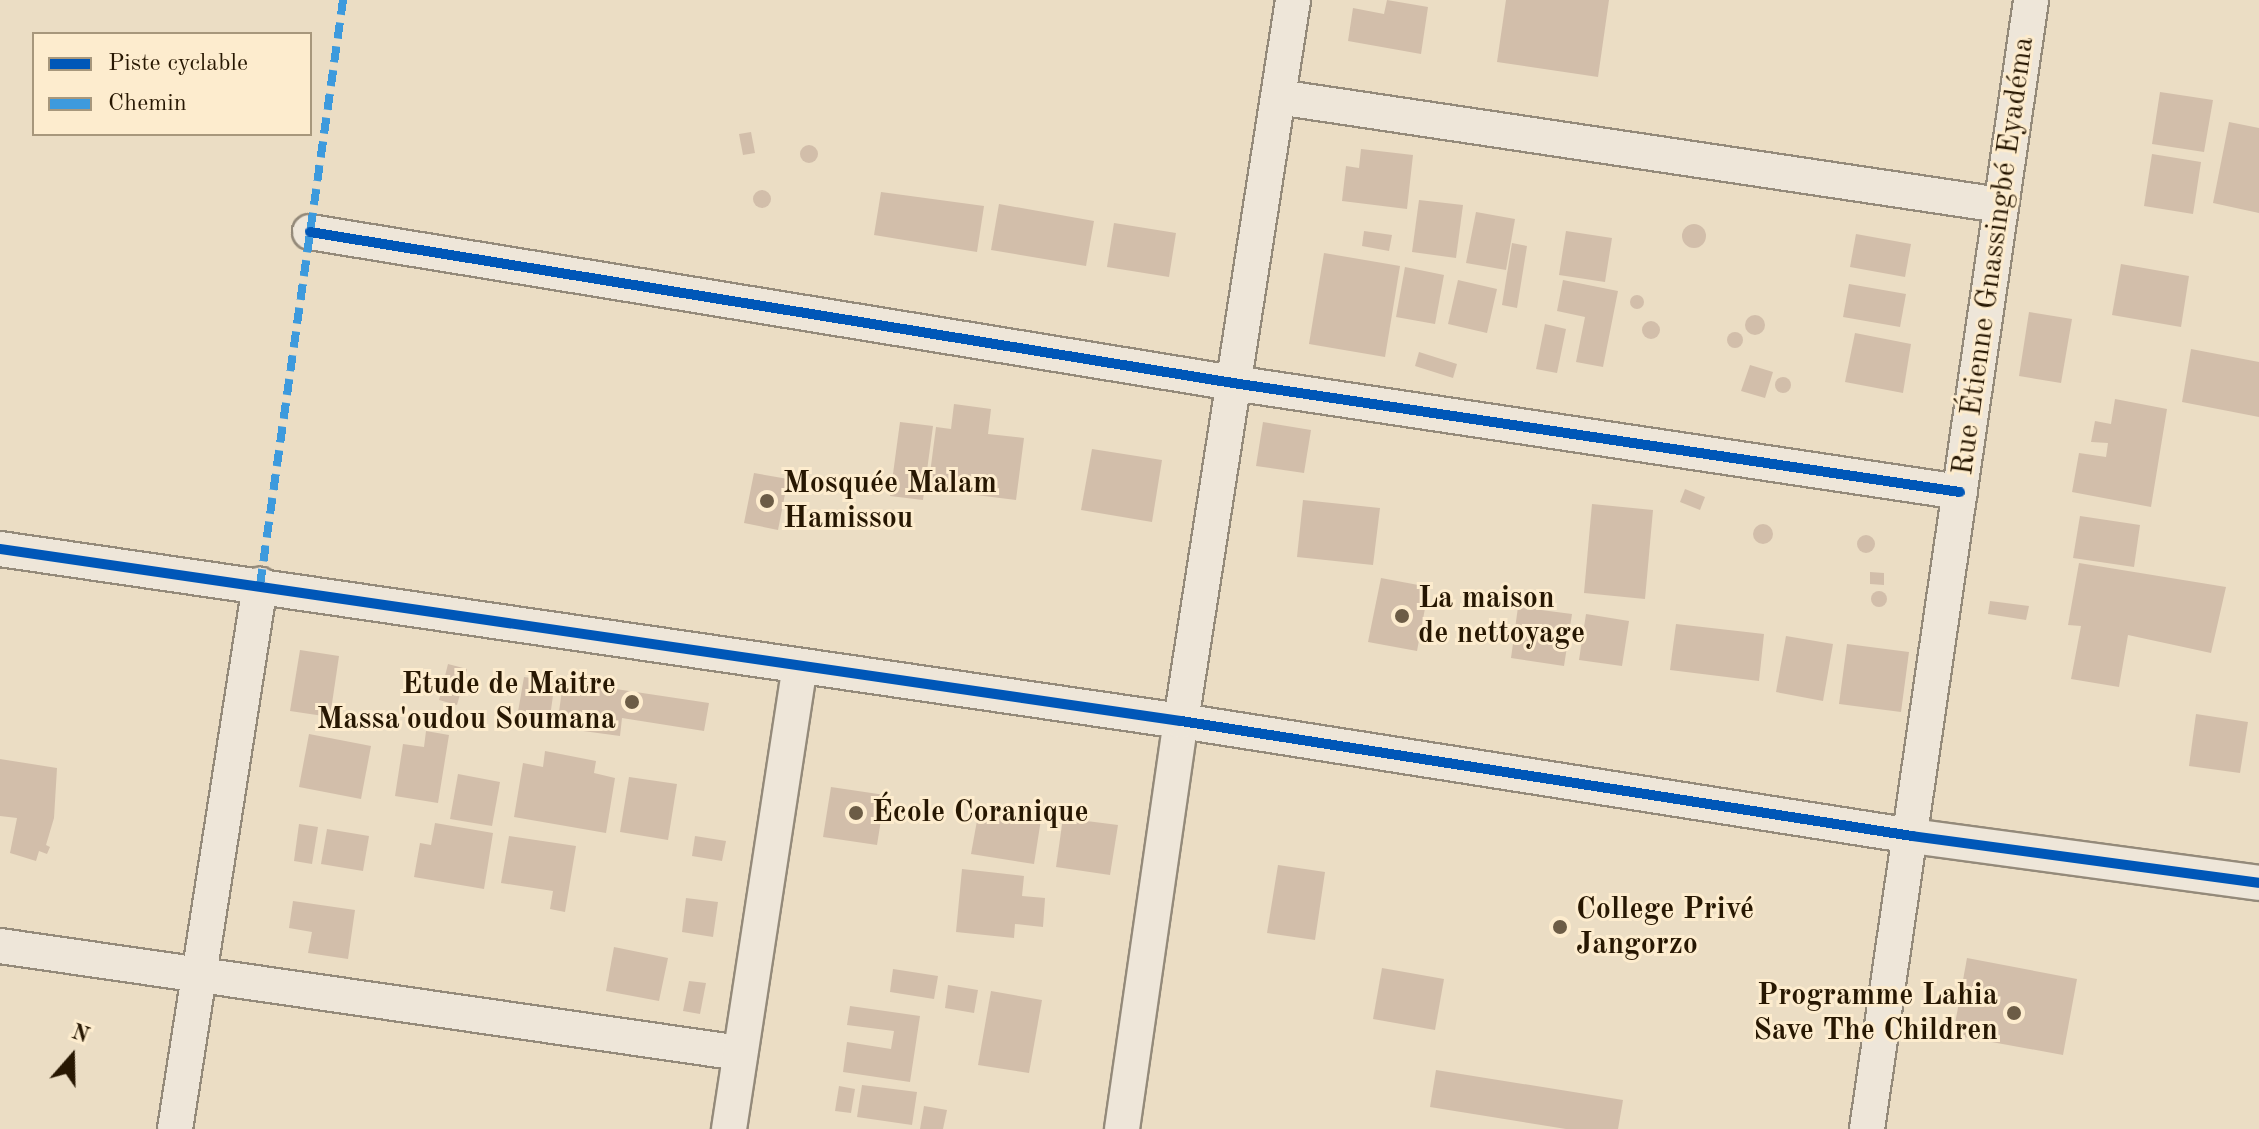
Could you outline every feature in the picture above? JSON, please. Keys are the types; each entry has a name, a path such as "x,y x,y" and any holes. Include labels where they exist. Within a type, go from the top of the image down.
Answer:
{"street":[{"path":"1129,1128 1181,721 1293,0"},
{"name":"Rue Étienne Gnassingbé Eyadéma","path":"1867,1129 1912,836 2031,0"},
{"path":"1278,97 2000,205"},
{"path":"310,232 1233,383 1960,492"},
{"path":"0,549 1181,721 1912,836 2259,883"},
{"path":"175,1129 260,585"},
{"path":"729,1129 800,667"},
{"path":"0,946 740,1053"}],"building":[{"path":"1387,0 1428,7 1421,54 1348,41 1353,8 1384,14"},
{"path":"1506,0 1609,0 1598,77 1497,62"},
{"path":"2160,92 2213,100 2204,152 2152,144"},
{"path":"2229,122 2259,128 2259,213 2213,203"},
{"path":"751,132 755,153 743,155 739,134"},
{"path":"809,145 818,154 809,163 800,154"},
{"path":"1361,149 1413,155 1407,209 1342,201 1346,166 1359,168"},
{"path":"2152,154 2201,162 2193,214 2144,206"},
{"path":"762,190 771,199 762,208 753,199"},
{"path":"881,192 984,206 977,252 874,235"},
{"path":"1419,200 1463,205 1456,258 1412,252"},
{"path":"999,204 1094,221 1086,266 991,250"},
{"path":"1476,212 1515,219 1506,270 1466,263"},
{"path":"1114,223 1176,233 1169,277 1107,267"},
{"path":"1694,224 1703,227 1706,236 1703,245 1694,248 1685,245 1682,236 1685,227"},
{"path":"1364,231 1392,235 1389,251 1362,246"},
{"path":"1566,231 1612,238 1605,282 1559,275"},
{"path":"1856,234 1911,244 1905,277 1850,267"},
{"path":"1512,243 1527,246 1517,308 1502,305"},
{"path":"1324,253 1400,266 1385,357 1309,344"},
{"path":"2121,264 2189,276 2181,327 2112,315"},
{"path":"1405,267 1444,275 1435,324 1396,317"},
{"path":"1458,280 1497,289 1487,333 1448,324"},
{"path":"1563,280 1618,291 1603,367 1576,362 1585,317 1557,311"},
{"path":"1849,284 1906,294 1900,327 1843,317"},
{"path":"1637,295 1644,302 1637,309 1630,302"},
{"path":"2029,312 2072,319 2061,383 2019,376"},
{"path":"1751,315 1759,315 1765,325 1759,335 1751,335 1745,329 1745,321"},
{"path":"1651,321 1660,330 1651,339 1642,330"},
{"path":"1545,324 1566,329 1557,373 1536,369"},
{"path":"1735,332 1741,334 1741,346 1735,348 1729,346 1727,340 1729,334"},
{"path":"1855,333 1911,344 1903,393 1845,382"},
{"path":"2191,349 2259,362 2259,417 2182,402"},
{"path":"1419,352 1457,364 1453,378 1415,366"},
{"path":"1750,365 1773,372 1765,398 1741,391"},
{"path":"1780,377 1786,377 1791,385 1789,391 1780,393 1775,388 1775,382"},
{"path":"2115,399 2167,409 2151,507 2072,492 2079,453 2106,457 2108,443 2091,442 2095,421 2111,424"},
{"path":"954,404 991,409 988,434 1024,438 1016,500 928,489 936,427 951,429"},
{"path":"900,422 933,426 923,500 890,496"},
{"path":"1263,422 1311,430 1304,473 1256,466"},
{"path":"1092,449 1162,460 1152,522 1081,510"},
{"path":"754,473 788,479 778,530 744,523"},
{"path":"1685,489 1705,497 1700,510 1680,502"},
{"path":"1303,500 1380,508 1373,565 1297,557"},
{"path":"1592,504 1653,510 1645,599 1584,593"},
{"path":"2080,516 2140,525 2134,567 2073,558"},
{"path":"1763,524 1770,527 1773,534 1770,541 1763,544 1756,541 1753,534 1756,527"},
{"path":"1862,535 1870,535 1875,544 1873,551 1862,553 1857,548 1857,540"},
{"path":"2079,563 2226,587 2211,653 2128,635 2119,687 2071,679 2081,626 2068,625"},
{"path":"1870,572 1884,573 1884,585 1870,584"},
{"path":"1381,578 1429,587 1417,651 1368,642"},
{"path":"1876,591 1882,591 1887,599 1885,605 1876,607 1871,602 1871,596"},
{"path":"1990,601 2029,606 2026,620 1988,614"},
{"path":"1518,607 1572,614 1564,666 1511,658"},
{"path":"1586,614 1629,621 1622,666 1579,660"},
{"path":"1676,624 1764,634 1759,681 1670,670"},
{"path":"1786,636 1833,644 1823,701 1776,692"},
{"path":"1847,644 1909,652 1901,712 1839,704"},
{"path":"300,650 339,656 330,717 290,711"},
{"path":"448,664 467,669 457,705 439,700"},
{"path":"524,677 555,681 550,717 518,712"},
{"path":"589,685 709,703 704,731 622,718 620,736 583,731 583,723 558,719 562,690 588,695"},
{"path":"2196,714 2248,722 2240,773 2189,766"},
{"path":"426,731 449,735 438,803 395,796 403,744 424,747"},
{"path":"309,734 371,746 361,799 299,787"},
{"path":"545,751 596,761 594,773 615,778 606,833 514,817 523,763 543,767"},
{"path":"0,759 57,768 54,818 46,845 50,847 47,854 39,851 36,861 10,853 17,818 0,816"},
{"path":"458,774 500,782 492,826 450,819"},
{"path":"629,777 677,784 668,840 620,832"},
{"path":"831,787 885,795 877,845 823,837"},
{"path":"980,804 1042,813 1034,864 971,854"},
{"path":"1063,818 1118,825 1110,875 1056,867"},
{"path":"435,823 493,833 484,889 414,877 420,843 431,845"},
{"path":"299,824 318,827 312,864 294,861"},
{"path":"327,829 369,836 363,871 321,864"},
{"path":"509,836 576,846 565,912 550,909 553,891 501,883"},
{"path":"695,836 726,841 722,861 692,856"},
{"path":"1278,865 1325,872 1315,940 1267,933"},
{"path":"962,869 1024,876 1022,896 1045,898 1043,927 1015,924 1014,938 956,932"},
{"path":"686,898 718,902 713,937 682,932"},
{"path":"293,901 355,910 348,959 308,953 312,932 289,928"},
{"path":"614,947 668,958 659,1001 606,991"},
{"path":"1967,958 2077,979 2063,1055 1953,1035"},
{"path":"1382,968 1444,979 1435,1030 1373,1019"},
{"path":"893,969 938,976 934,999 890,992"},
{"path":"689,981 706,983 700,1014 683,1011"},
{"path":"948,985 978,990 974,1013 945,1008"},
{"path":"991,991 1042,1000 1029,1073 978,1065"},
{"path":"850,1006 920,1016 910,1082 843,1072 847,1042 891,1049 894,1031 847,1025"},
{"path":"1436,1070 1623,1100 1618,1129 1566,1129 1430,1107"},
{"path":"862,1085 917,1092 912,1125 857,1117"},
{"path":"839,1086 855,1089 851,1113 835,1111"},
{"path":"924,1106 947,1110 943,1129 920,1129"}],"marked path":[{"path":"260,585 343,0"}],"cycle path":[{"path":"310,232 1233,383 1960,492"},
{"path":"0,549 1181,721 1912,836 2259,883"}],"place":[{"name":"Mosquée Malam Hamissou","path":"767,501"},
{"name":"La maison de nettoyage","path":"1402,616"},
{"name":"Etude de Maitre Massa'oudou Soumana","path":"632,702"},
{"name":"École Coranique","path":"856,813"},
{"name":"College Privé Jangorzo","path":"1560,927"},
{"name":"Programme Lahia Save The Children","path":"2014,1013"}]}
